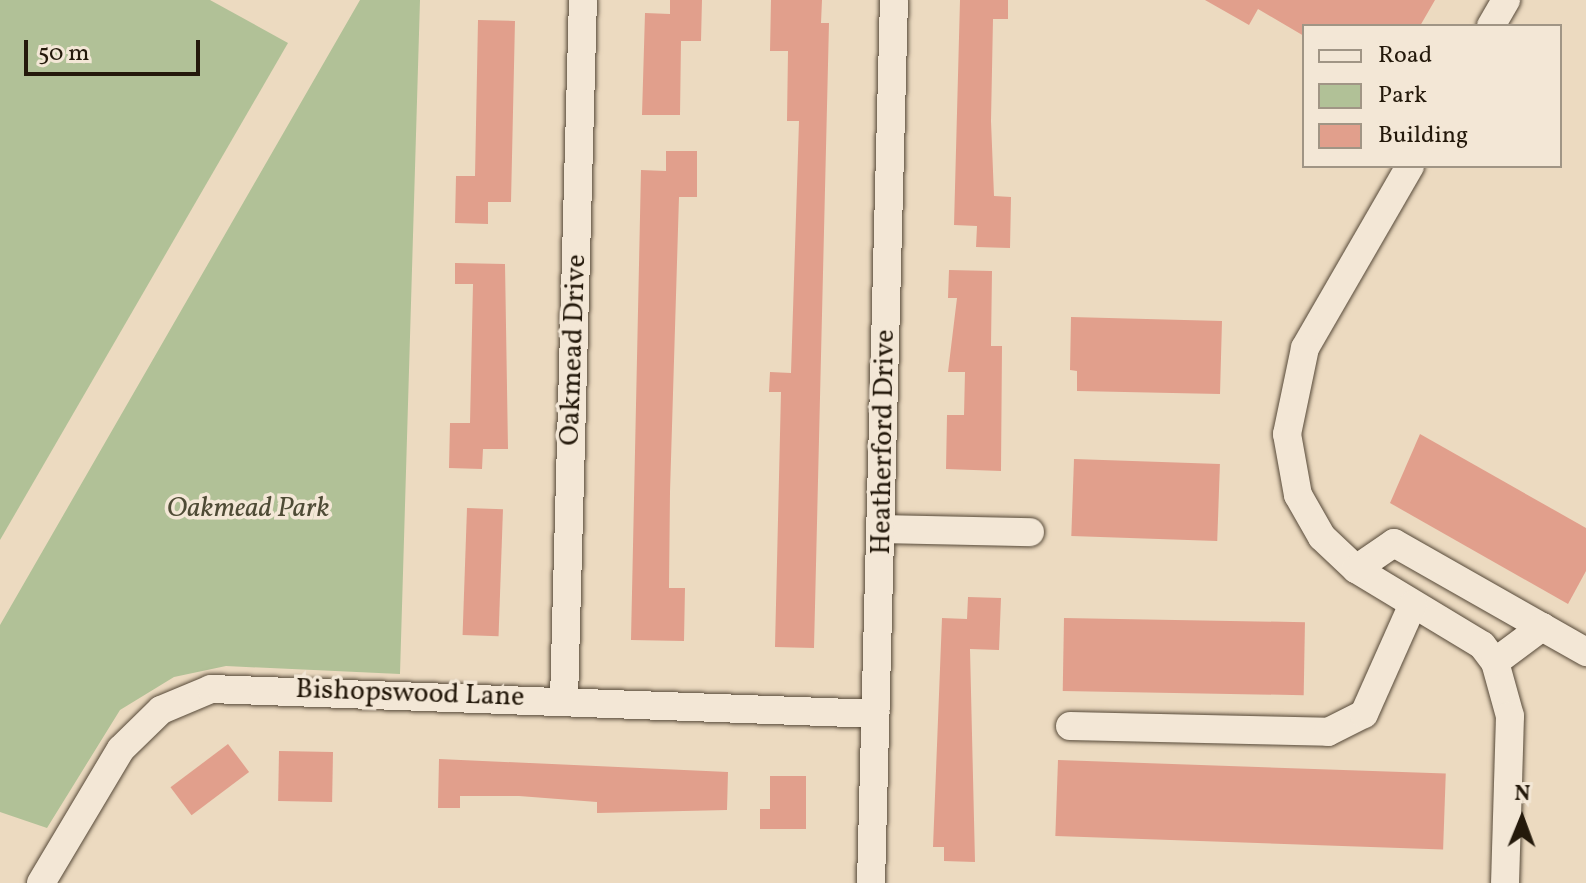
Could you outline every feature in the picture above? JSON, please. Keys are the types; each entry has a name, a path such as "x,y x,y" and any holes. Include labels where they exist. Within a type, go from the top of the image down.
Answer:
{"street":[{"name":"Oakmead Drive","path":"564,700 583,0"},
{"name":"Heatherford Drive","path":"871,883 894,0"},
{"path":"1492,24 1506,0"},
{"path":"1409,168 1305,348 1290,406 1287,434 1298,495 1322,537 1356,569 1482,645 1495,662 1510,716 1505,883"},
{"path":"882,529 1030,532"},
{"path":"1356,569 1394,543 1586,652"},
{"path":"1070,726 1328,732 1364,714 1413,604"},
{"path":"1495,662 1542,627"},
{"name":"Bishopswood Lane","path":"41,883 121,749 161,710 194,693 229,687 876,714"}],"green space":[{"path":"0,0 210,0 288,43 0,540"},
{"name":"Oakmead Park","path":"360,0 420,0 400,674 226,666 174,677 120,710 47,828 0,812 0,625"}],"building":[{"path":"670,0 702,0 701,41 681,41 680,115 642,115 645,13 670,14"},
{"path":"771,0 822,0 821,23 829,23 814,648 775,647 781,392 769,392 770,372 791,373 799,121 787,121 788,51 770,51"},
{"path":"960,0 1008,0 1008,19 993,19 991,121 994,196 1011,197 1010,248 976,247 977,226 954,225"},
{"path":"1205,0 1435,0 1421,24 1302,24 1302,35 1258,9 1249,25"},
{"path":"478,20 515,21 511,202 488,202 488,224 455,223 456,176 475,176"},
{"path":"666,151 697,151 697,197 679,197 670,492 669,588 685,588 684,641 631,640 641,170 666,171"},
{"path":"455,263 505,264 508,449 483,449 482,469 449,468 450,423 470,423 473,284 455,284"},
{"path":"949,270 992,271 991,346 1002,346 1001,471 946,469 947,415 964,415 965,372 948,372 957,298 948,298"},
{"path":"1071,317 1222,321 1220,394 1077,391 1077,371 1070,370"},
{"path":"1420,434 1586,528 1586,571 1568,604 1390,503"},
{"path":"1074,459 1220,464 1217,541 1071,536"},
{"path":"467,508 503,509 499,636 463,635"},
{"path":"968,597 1001,598 999,650 970,649 975,862 944,861 944,847 933,847 942,618 967,619"},
{"path":"1064,618 1305,622 1304,695 1063,691"},
{"path":"228,744 249,772 192,815 170,787"},
{"path":"279,751 333,752 332,802 278,801"},
{"path":"439,759 728,772 727,810 597,813 597,802 519,796 460,796 460,808 438,808"},
{"path":"1058,760 1446,774 1443,849 1055,836"},
{"path":"770,776 806,776 806,829 760,829 760,809 770,809"}]}
